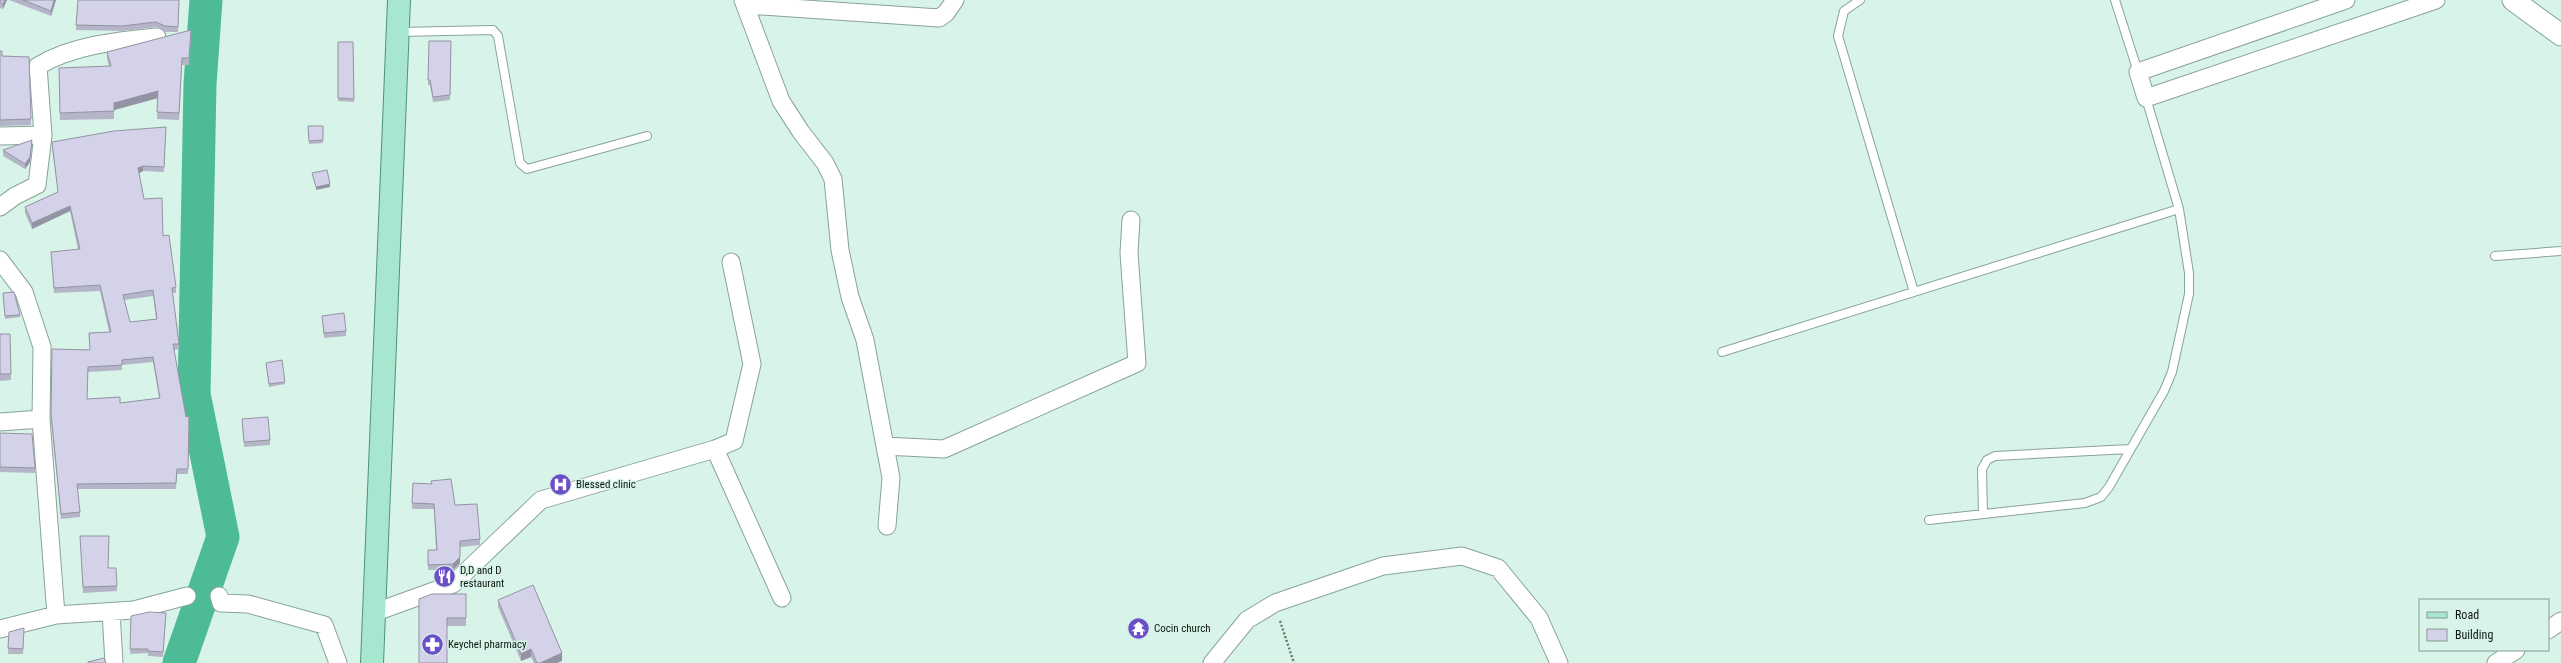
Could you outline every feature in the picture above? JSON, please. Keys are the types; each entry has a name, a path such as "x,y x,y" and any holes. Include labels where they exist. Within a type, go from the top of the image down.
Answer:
{"main road":[{"path":"372,663 399,0"}],"street":[{"path":"887,526 891,478 865,340 850,297 840,250 833,179 825,163 801,132 781,101 744,2 939,18 946,13 955,0"},
{"path":"2346,0 2138,72 2146,98 2436,0"},
{"path":"2513,0 2561,35"},
{"path":"0,206 36,185 43,135 38,66 56,55 115,42 157,37"},
{"path":"0,136 43,135"},
{"path":"885,446 944,449 1137,363 1130,254 1131,220"},
{"path":"0,260 24,292 42,347 41,419 56,615"},
{"path":"373,613 453,584 541,500 714,449 734,441 752,364 731,262"},
{"path":"0,422 41,419"},
{"path":"714,449 782,598"},
{"path":"1212,663 1247,620 1275,603 1383,566 1462,556 1498,568 1539,618 1559,663"},
{"path":"0,629 56,615 134,610 187,596"},
{"path":"219,596 221,603 248,604 324,625 338,663"},
{"path":"111,612 114,663"},
{"path":"2549,629 2561,621"},
{"path":"2496,663 2514,651"}],"lane":[{"path":"1860,0 1844,11 1838,36 1914,292"},
{"path":"2115,0 2138,72"},
{"path":"398,32 493,30 498,36 520,163 527,169 647,136"},
{"path":"1929,520 2085,503 2101,497 2109,487 2164,391 2172,372 2186,311 2189,273 2179,209 2146,98"},
{"path":"1722,352 2179,209"},
{"path":"2495,256 2561,251"},
{"path":"1983,514 1982,469 1987,460 1995,456 2130,449"}],"path":[{"path":"1275,603 1294,663"}],"building":[{"path":"0,0 5,0 3,4 0,2"},
{"path":"23,0 54,0 51,11"},
{"path":"78,0 179,0 178,27 165,26 156,22 122,26 76,25"},
{"path":"191,30 189,58 182,58 179,113 157,112 158,91 114,103 114,111 60,113 59,68 111,66 107,52"},
{"path":"429,41 451,41 450,95 433,97 430,80 428,80"},
{"path":"338,42 353,42 354,99 338,98"},
{"path":"0,51 2,51 2,56 29,57 31,119 0,120"},
{"path":"308,126 323,126 323,140 309,141"},
{"path":"166,127 164,167 143,166 138,168 144,199 162,198 163,236 169,235 176,287 172,288 179,344 173,344 186,417 189,416 188,469 177,469 176,483 77,484 80,512 61,514 51,414 52,349 90,350 89,333 111,332 100,285 54,288 51,252 80,249 70,206 32,223 25,207 58,192 52,142 114,131","holes":["153,290 157,319 130,322 123,295","153,357 160,398 120,403 120,397 87,399 88,367 122,365 122,360"]},
{"path":"32,140 30,157 25,164 3,150"},
{"path":"327,170 330,184 316,187 312,173"},
{"path":"14,292 20,315 5,316 3,293"},
{"path":"344,313 346,331 324,333 322,316"},
{"path":"0,334 10,334 11,374 0,374"},
{"path":"282,360 285,382 269,384 266,363"},
{"path":"268,417 270,440 244,442 242,419"},
{"path":"0,433 32,434 35,468 0,467"},
{"path":"451,479 455,505 477,504 480,539 460,541 460,557 453,564 428,565 428,550 437,550 434,504 412,503 413,483 432,484 431,481"},
{"path":"80,536 109,536 108,568 116,568 117,586 83,587"},
{"path":"533,585 562,653 540,663 537,663 531,649 521,654 498,600"},
{"name":"Keychel pharmacy","path":"432,594 466,594 466,618 447,618 447,663 419,663 419,599"},
{"path":"149,612 166,613 163,652 148,651 148,649 130,649 131,616"},
{"path":"24,628 23,649 8,648 9,632"},
{"path":"104,658 106,663 88,663 88,662"}],"waterway":[{"path":"179,663 223,537 194,394 200,84 206,0"}],"place":[{"name":"Blessed clinic","path":"560,484"},
{"name":"D,D and D restaurant","path":"444,576"},
{"name":"Cocin church","path":"1138,628"},
{"name":"Keychel pharmacy","path":"433,644"}]}
